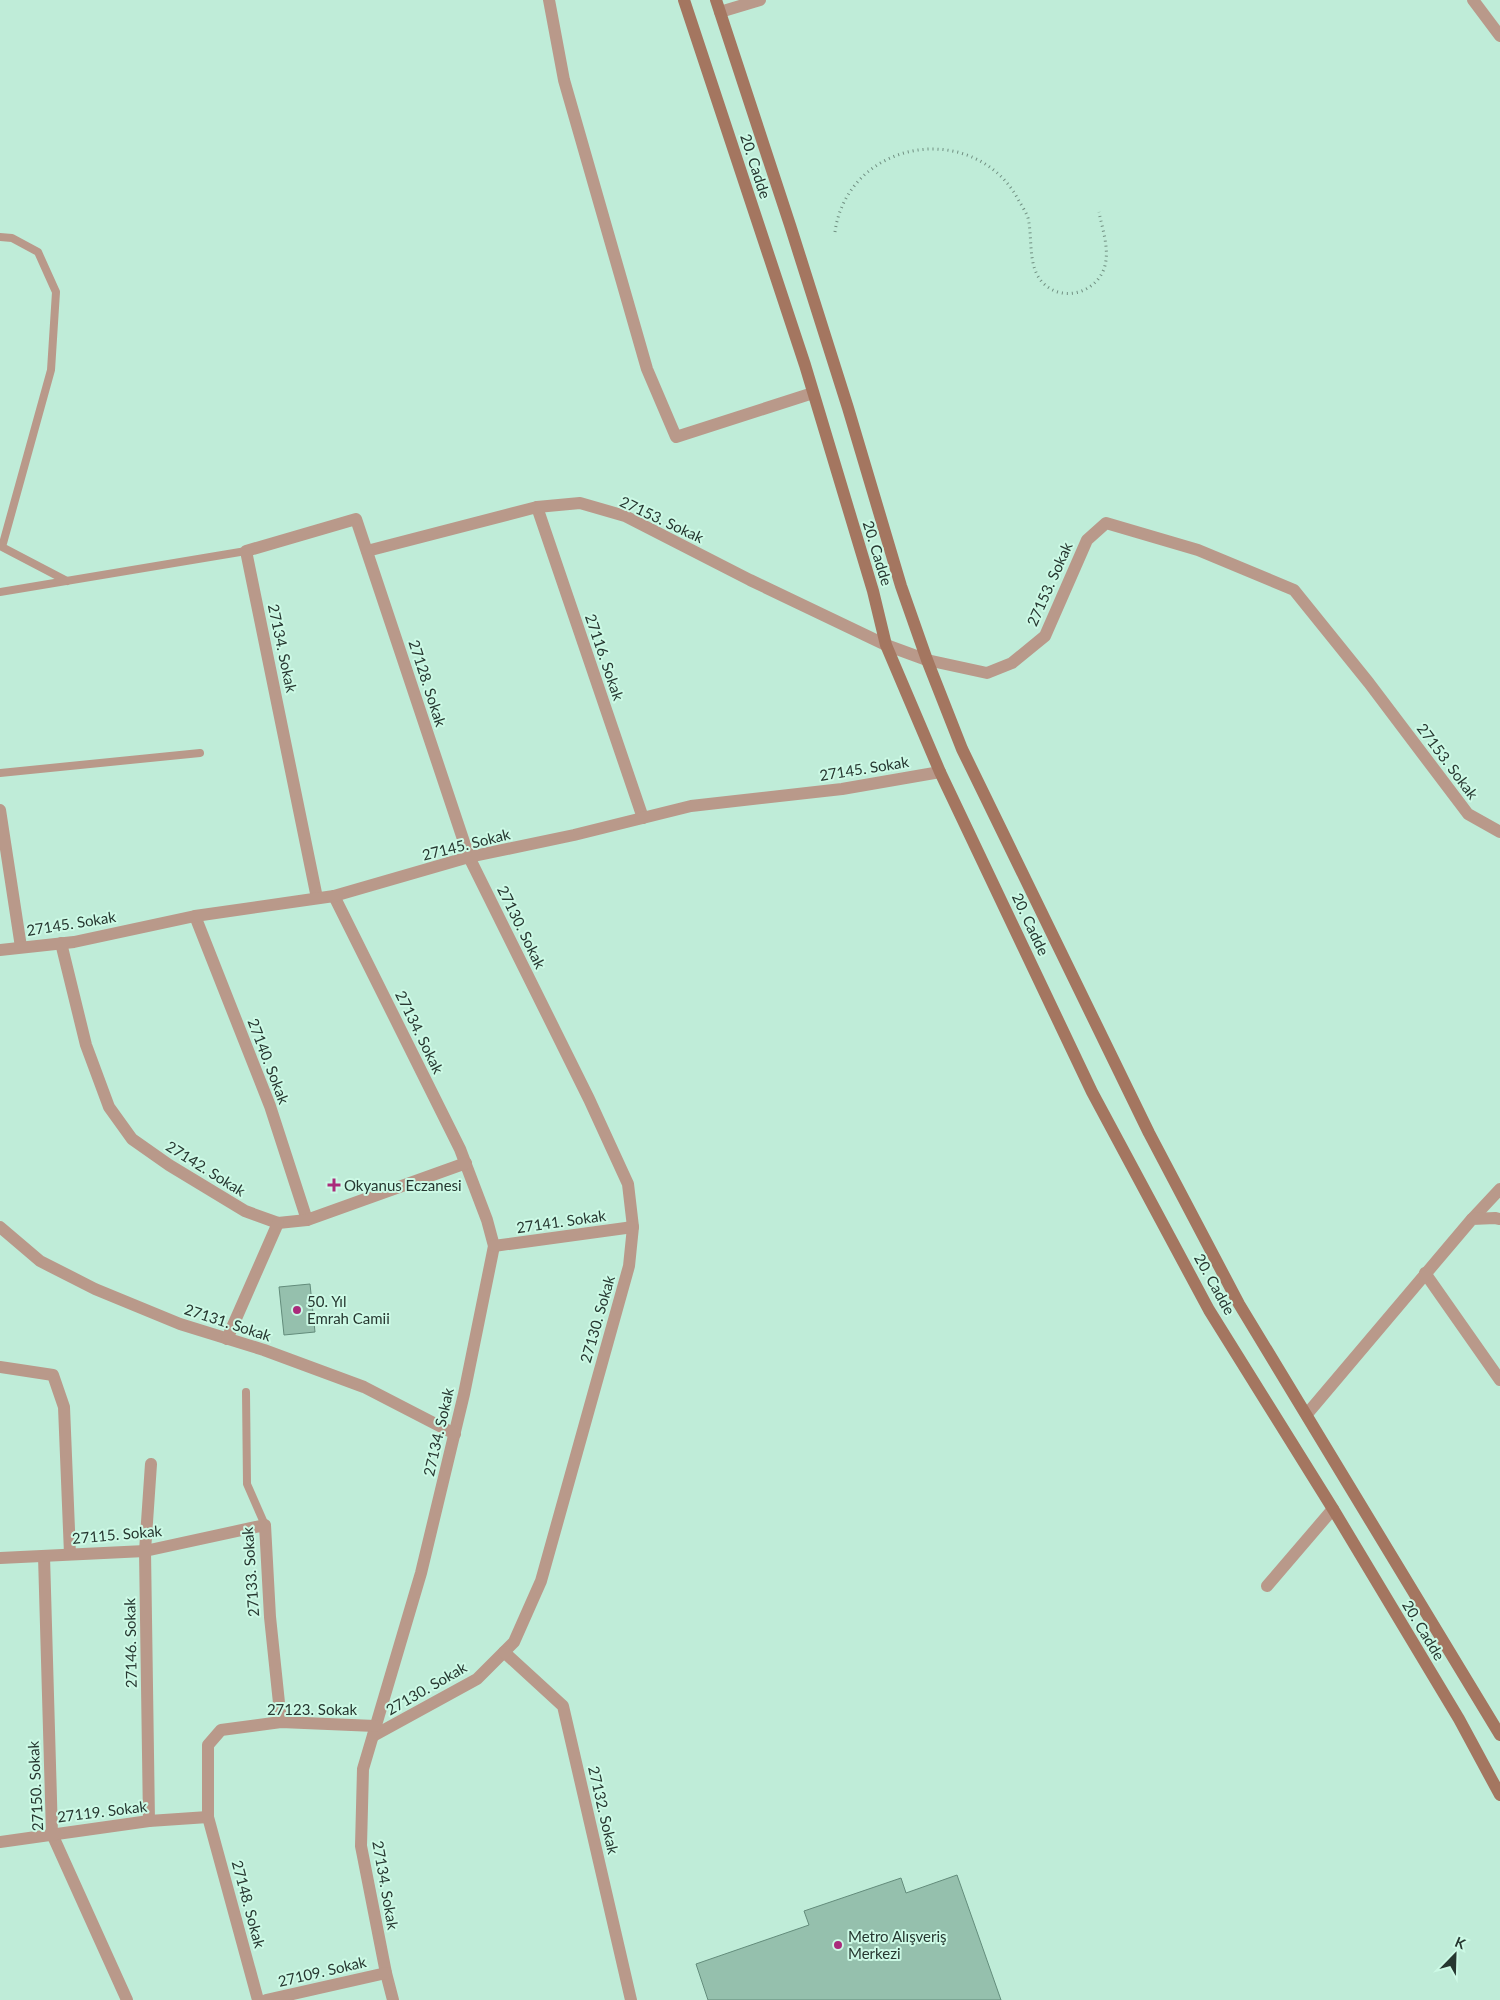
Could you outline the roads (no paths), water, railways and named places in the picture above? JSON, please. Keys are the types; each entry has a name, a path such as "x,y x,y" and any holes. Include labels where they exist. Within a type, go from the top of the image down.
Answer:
{"main road":[{"name":"20. Cadde","path":"684,0 813,393 873,591 886,645 940,772 1097,1100 1209,1310 1333,1508 1459,1718 1500,1795"},
{"path":"718,6 815,304 900,586 962,749 1149,1132 1239,1304 1500,1735"}],"street":[{"path":"549,0 564,80 644,360 676,437 813,393"},
{"path":"718,6 760,0"},
{"path":"1472,0 1500,36"},
{"name":"27153. Sokak","path":"367,551 536,507 580,503 625,516 750,580 886,645 927,660 987,673 1012,663 1046,636 1087,540 1106,523 1198,550 1294,590 1369,683 1468,814 1500,832"},
{"name":"27116. Sokak","path":"536,507 643,818"},
{"name":"27128. Sokak","path":"246,551 356,519 469,857"},
{"name":"27134. Sokak","path":"246,551 317,898"},
{"name":"27145. Sokak","path":"0,950 61,943 195,916 334,896 469,857 574,835 691,806 842,789 940,772"},
{"path":"0,810 21,948"},
{"name":"27130. Sokak","path":"374,1731 477,1679 514,1642 541,1581 629,1266 633,1227 628,1184 585,1090 469,857"},
{"name":"27134. Sokak","path":"334,896 460,1149 487,1220 494,1246 455,1434 421,1573 363,1769 361,1846 393,2000"},
{"name":"27140. Sokak","path":"195,916 270,1106 307,1220"},
{"name":"27142. Sokak","path":"61,943 90,1054 109,1107 132,1139 245,1211 278,1223 307,1220 466,1164"},
{"path":"1307,1414 1425,1273 1500,1189"},
{"path":"1472,1219 1500,1219"},
{"path":"227,1338 278,1223"},
{"name":"27131. Sokak","path":"0,1227 40,1261 95,1288 180,1324 264,1350 364,1387 455,1434"},
{"name":"27141. Sokak","path":"494,1246 633,1227"},
{"path":"1425,1273 1500,1380"},
{"path":"0,1367 53,1375 64,1407 70,1554"},
{"name":"27146. Sokak","path":"149,1821 145,1551 151,1464"},
{"path":"1268,1586 1333,1508"},
{"name":"27115. Sokak","path":"0,1558 145,1551 265,1525"},
{"name":"27133. Sokak","path":"265,1525 270,1617 281,1722"},
{"name":"27150. Sokak","path":"44,1556 52,1834 127,2000"},
{"name":"27132. Sokak","path":"504,1652 563,1706 631,2000"},
{"name":"27123. Sokak","path":"208,1817 208,1744 221,1730 281,1722 374,1731"},
{"name":"27119. Sokak","path":"0,1842 149,1821 208,1817"},
{"name":"27148. Sokak","path":"208,1817 258,2000"},
{"name":"27109. Sokak","path":"266,2000 386,1973"}],"lane":[{"path":"0,237 12,238 38,252 56,292 51,370 2,547 67,581"},
{"path":"0,592 246,551"},
{"path":"0,773 200,753"},
{"name":"27133. Sokak","path":"246,1392 247,1484 265,1525"}],"place":[{"name":"Okyanus Eczanesi","path":"334,1185"},
{"name":"50. Yıl Emrah Camii","path":"297,1310"},
{"name":"Metro Alışveriş Merkezi","path":"838,1945"}]}
